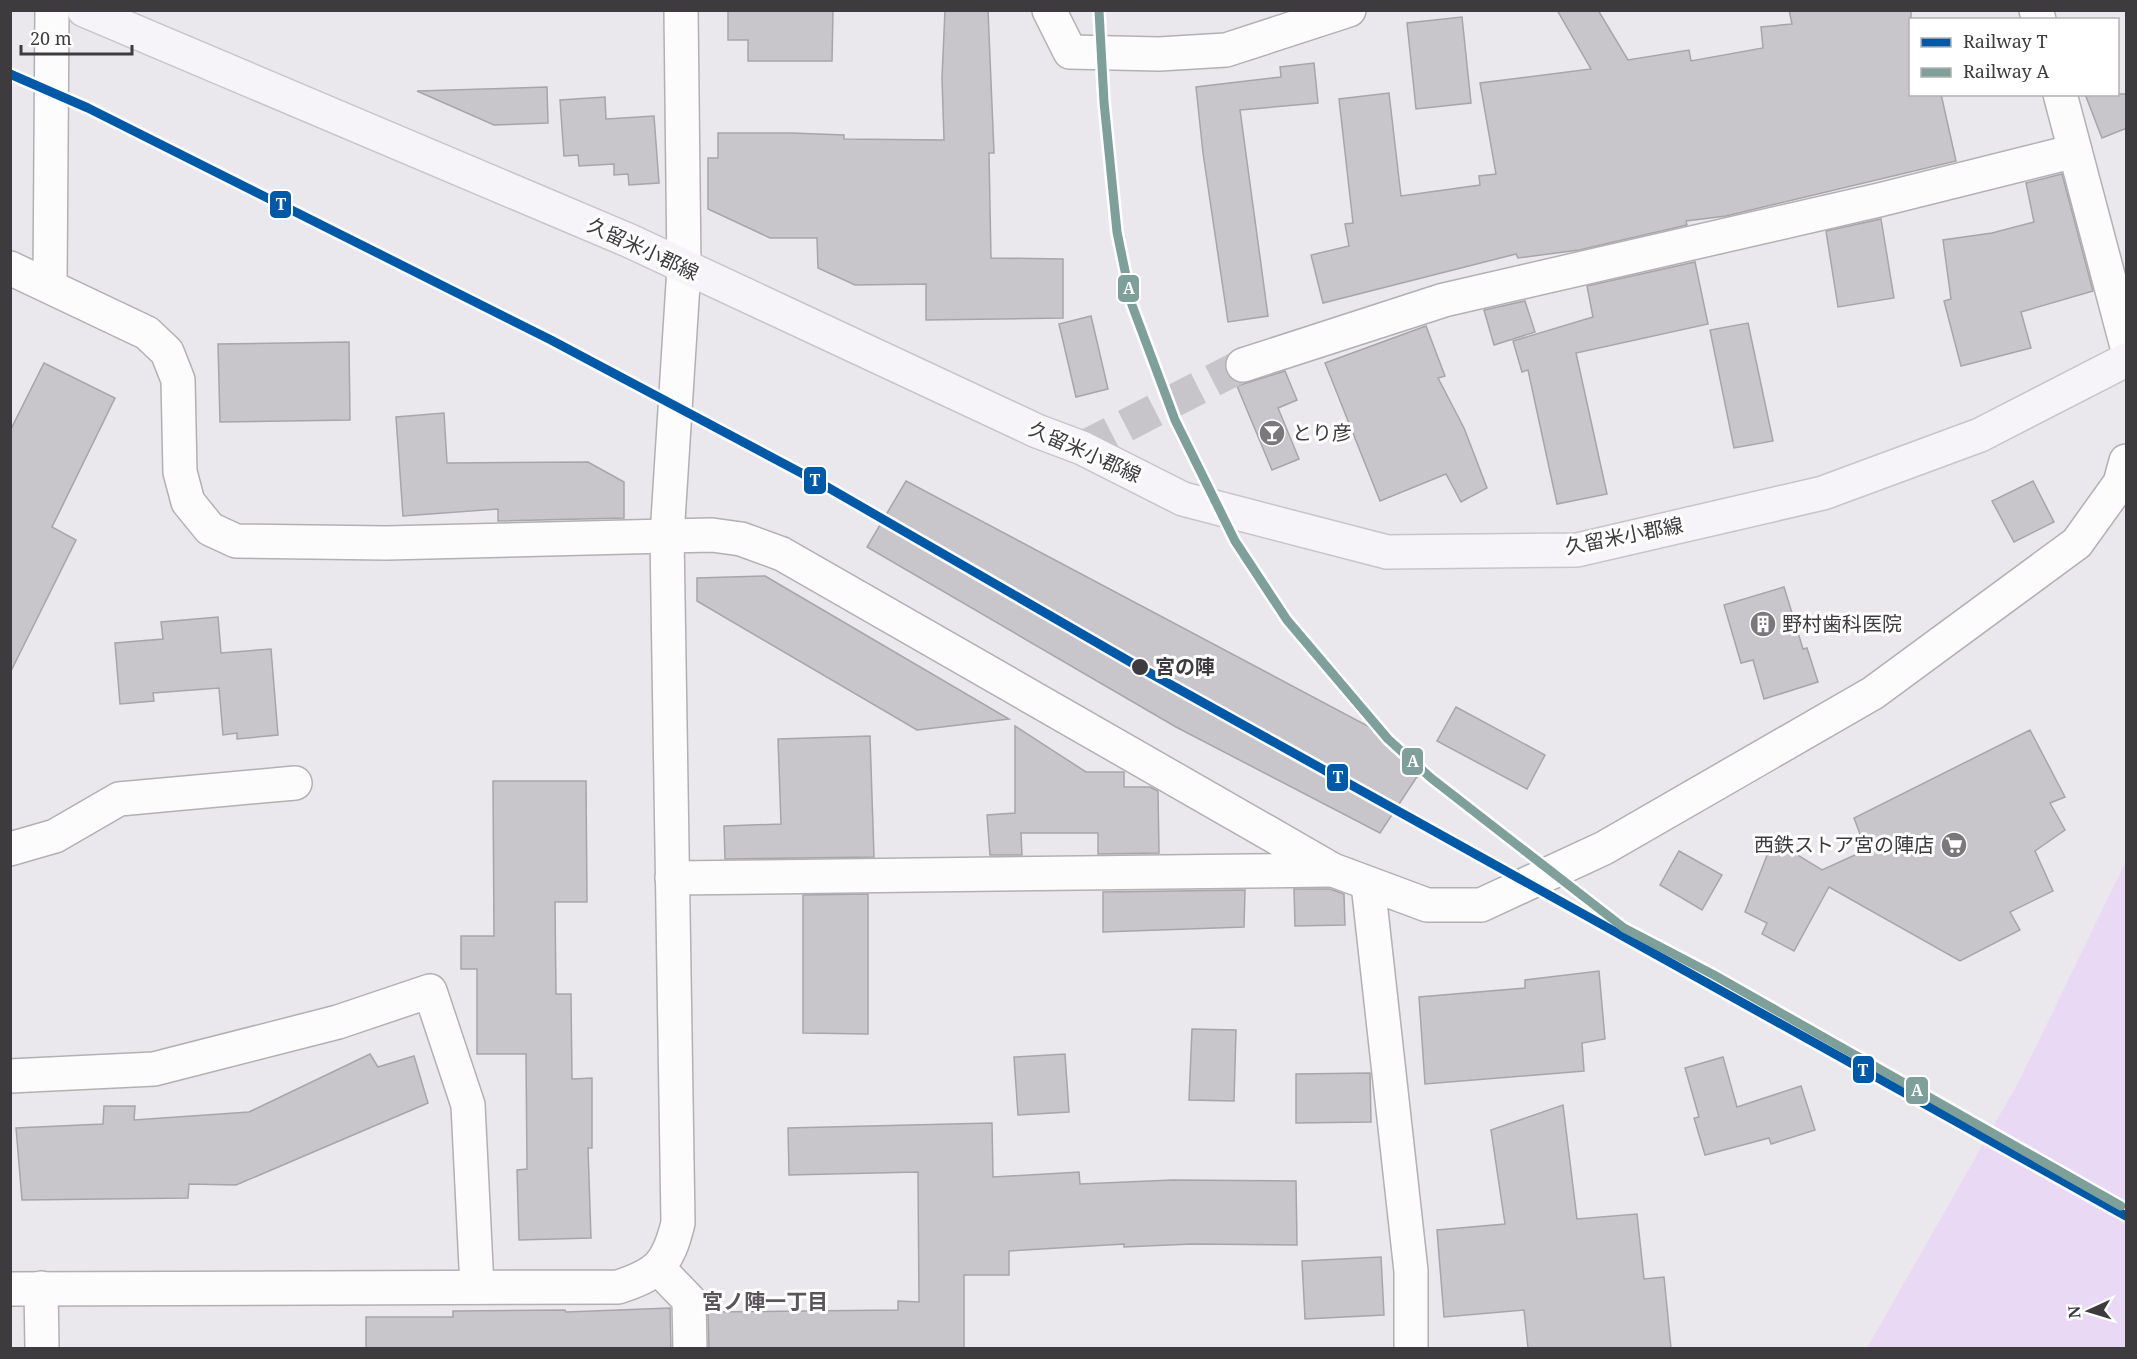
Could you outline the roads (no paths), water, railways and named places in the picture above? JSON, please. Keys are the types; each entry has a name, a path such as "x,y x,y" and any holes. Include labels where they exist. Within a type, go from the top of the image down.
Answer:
{"main road":[{"name":"久留米小郡線","path":"84,10 630,241 684,268 876,354 1036,431 1082,448 1183,499 1387,552 1577,550 1823,492 1980,435 2126,343"}],"street":[{"path":"50,284 52,10"},
{"path":"42,1348 26,1288 618,1287 640,1280 659,1269 672,1248 678,1223 667,536 684,268 681,10"},
{"path":"1049,10 1070,52 1159,54 1226,50 1349,10"},
{"path":"2061,96 2126,343"},
{"path":"1243,365 1444,300 1879,200 2075,151"},
{"path":"10,268 50,284 147,333 167,352 178,380 180,472 188,502 210,529 236,541 387,543 667,536 712,536 741,539 782,554 1332,870 1427,905 1481,905 1604,848 1873,693 2077,543 2120,483 2127,460"},
{"path":"10,849 55,836 119,799 295,783"},
{"path":"672,878 1332,870"},
{"path":"1368,884 1411,1271 1411,1348"},
{"path":"10,1076 154,1069 338,1022 430,991 468,1105 477,1287"},
{"path":"659,1269 689,1300 690,1348"}],"tunnel":[{"path":"1082,448 1243,365"}],"rail line":[{"name":"A","path":"1099,11 1104,102 1117,232 1132,305 1175,420 1235,541 1287,620 1388,739 1431,778 1624,928 1714,975 2121,1206"},
{"name":"T","path":"10,74 88,108 551,340 822,484 1139,667 2126,1216"}],"place":[{"name":"とり彦","path":"1272,433"},
{"name":"野村歯科医院","path":"1763,624"},
{"name":"宮の陣","path":"1140,667"},
{"name":"西鉄ストア宮の陣店","path":"1954,845"}],"district":[{"name":"宮ノ陣一丁目","path":"765,1302"}]}
